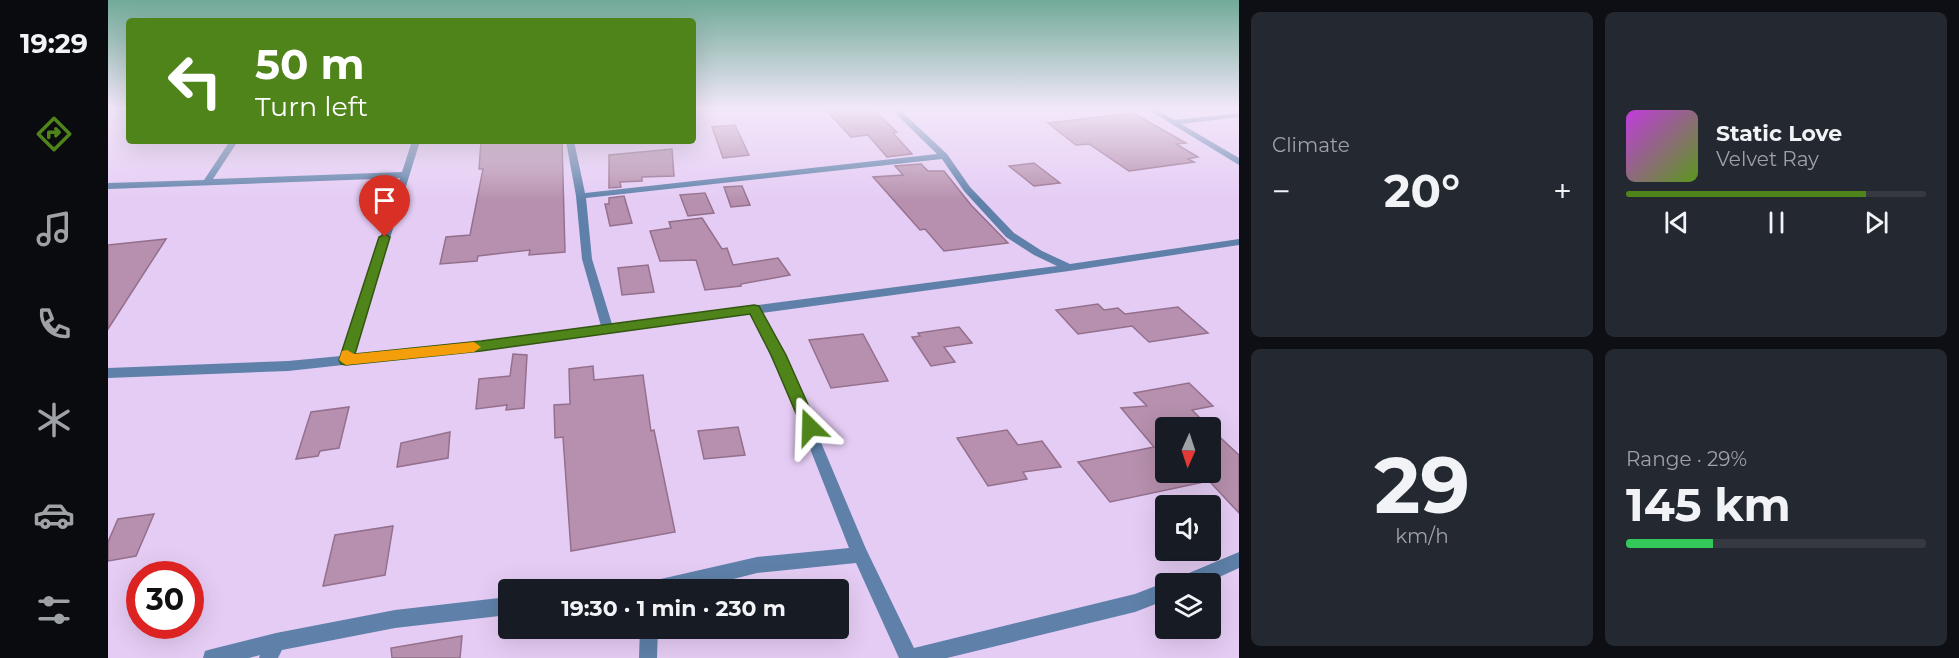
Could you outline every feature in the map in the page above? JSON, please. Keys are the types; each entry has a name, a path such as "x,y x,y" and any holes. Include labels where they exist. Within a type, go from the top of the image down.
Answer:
{"street":[{"path":"927,140 944,156 967,189 1010,235 1038,253 1069,268"},
{"path":"1203,140 1239,162"},
{"path":"206,183 232,144"},
{"path":"346,360 415,144"},
{"path":"571,144 581,196 587,259 609,330"},
{"path":"581,196 944,156"},
{"path":"108,186 404,175"},
{"path":"108,373 243,368 346,360 609,330 1069,268 1239,242"},
{"path":"754,309 801,406 861,555 909,658 1135,603 1155,595"},
{"path":"698,579 757,565 861,555"},
{"path":"1209,573 1239,560"},
{"path":"213,658 272,650 395,619 498,607"},
{"path":"648,658 649,639"}],"building":[{"path":"717,140 742,140 749,155 723,158"},
{"path":"872,140 899,140 912,154 887,157"},
{"path":"1069,140 1180,140 1186,143 1176,144 1198,157 1188,159 1194,162 1129,171 1089,144 1076,145"},
{"path":"481,144 562,144 565,252 529,255 530,250 478,256 477,261 440,264 446,237 470,235 483,169 479,169"},
{"path":"672,149 674,176 642,177 642,181 620,182 621,187 609,188 609,155"},
{"path":"1034,163 1060,183 1034,186 1009,166"},
{"path":"921,164 928,171 944,171 971,205 1008,243 944,251 925,229 920,230 873,177 903,175 895,166"},
{"path":"742,186 750,205 731,207 724,187"},
{"path":"705,193 714,213 688,216 680,195"},
{"path":"624,196 632,223 610,226 605,204 609,204 609,198"},
{"path":"702,218 722,249 727,248 733,265 778,258 790,275 741,284 741,286 705,290 696,260 660,261 650,231 671,228 669,222"},
{"path":"166,239 108,329 108,245"},
{"path":"648,265 654,292 622,295 618,268"},
{"path":"1098,304 1104,310 1118,308 1125,314 1178,307 1208,333 1149,342 1132,326 1078,334 1056,310"},
{"path":"959,327 972,343 944,347 955,362 931,366 912,337 920,336 918,333"},
{"path":"863,334 888,381 831,388 809,340"},
{"path":"513,354 527,355 524,408 506,410 507,405 476,409 479,379 510,376"},
{"path":"593,366 594,380 643,375 651,431 654,430 675,532 571,551 563,437 555,438 554,405 570,404 569,369"},
{"path":"1189,383 1213,406 1192,410 1199,417 1155,417 1155,483 1200,483 1110,502 1078,462 1154,447 1121,408 1147,406 1134,393"},
{"path":"349,407 339,448 320,451 318,456 296,459 311,412"},
{"path":"738,427 745,455 704,459 698,431"},
{"path":"1007,430 1018,445 1042,441 1061,467 1023,472 1027,479 988,486 957,438"},
{"path":"450,432 448,458 397,467 401,443"},
{"path":"1221,438 1239,455 1239,513 1211,483 1221,483"},
{"path":"154,514 136,556 108,561 108,542 118,519"},
{"path":"393,526 385,575 323,586 335,535"},
{"path":"462,636 460,658 392,658 391,648"}],"slow traffic":[{"path":"347,355 346,360 474,347"}],"route":[{"path":"385,237 346,360 609,330 754,309 778,355 810,427"}]}
